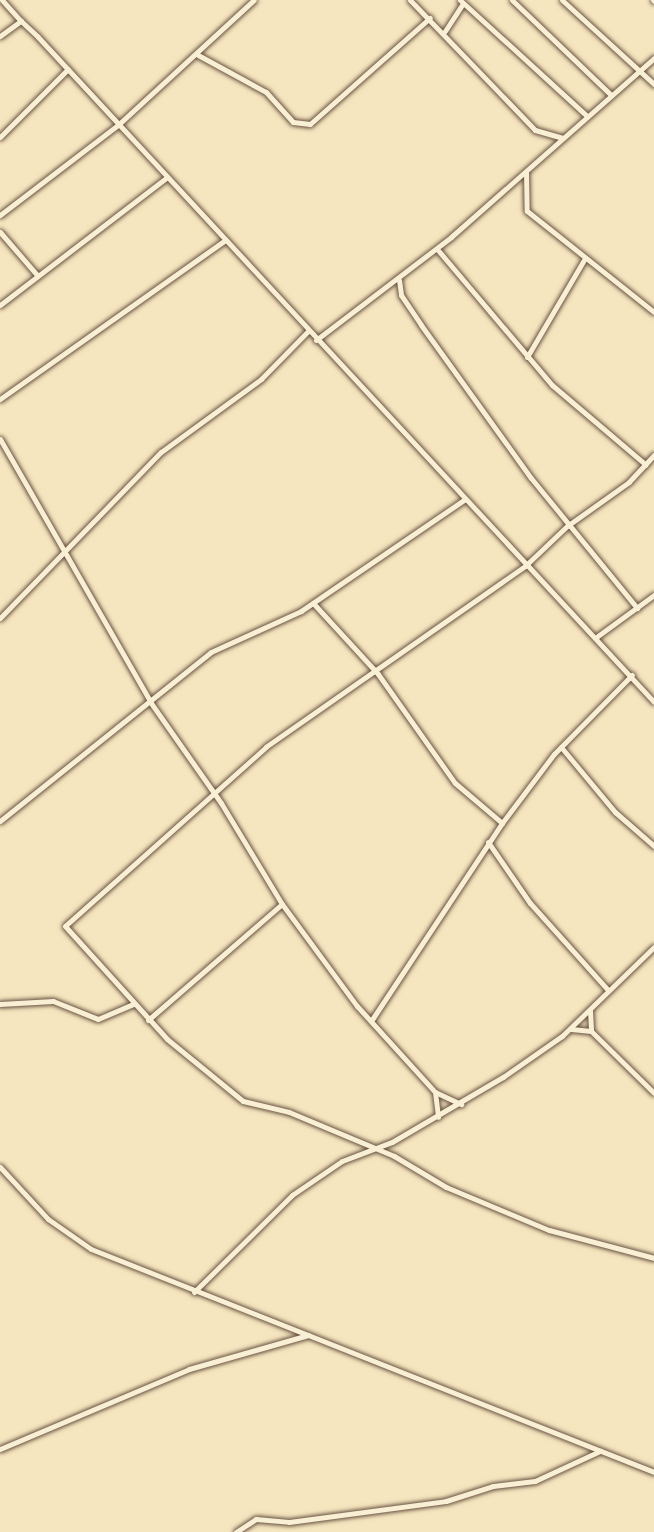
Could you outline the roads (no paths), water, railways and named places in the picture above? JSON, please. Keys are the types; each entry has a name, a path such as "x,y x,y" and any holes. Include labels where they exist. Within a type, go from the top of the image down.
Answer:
{"street":[{"path":"2,0 525,566 632,675 654,702"},
{"path":"0,215 119,124 198,55 254,0"},
{"path":"410,0 445,31 535,130 563,138"},
{"path":"512,0 610,94"},
{"path":"562,0 654,84"},
{"path":"445,31 461,1 586,115"},
{"path":"198,55 265,92 293,122 310,124 430,18"},
{"path":"0,36 21,21"},
{"path":"316,340 437,249 526,172 586,115 654,58"},
{"path":"0,137 68,69"},
{"path":"526,172 524,208 584,260 654,312"},
{"path":"0,305 166,177"},
{"path":"0,232 37,275"},
{"path":"0,399 225,240"},
{"path":"437,249 527,357 566,399 646,465"},
{"path":"527,357 584,260"},
{"path":"399,280 401,295 567,526 637,608"},
{"path":"385,289 401,295"},
{"path":"0,618 162,452 261,379 308,331"},
{"path":"0,439 151,703 216,795 282,904 371,1021 435,1092 461,1104"},
{"path":"654,455 646,465 567,526 525,566 377,674 266,747 216,795 65,926 148,1020 243,1101 289,1112 549,1230 654,1258"},
{"path":"0,821 227,642 313,603 464,500"},
{"path":"595,638 653,597"},
{"path":"313,603 377,674 455,783 502,823"},
{"path":"371,1021 502,823 561,747 632,675"},
{"path":"561,747 615,812 654,846"},
{"path":"488,842 530,903 608,990"},
{"path":"148,1020 282,904"},
{"path":"194,1292 207,1284 220,1264 292,1195 342,1161 373,1150 461,1104 570,1029 654,947"},
{"path":"0,1004 53,1001 98,1019 133,1003"},
{"path":"590,1010 591,1031"},
{"path":"570,1029 591,1031 654,1093"},
{"path":"435,1092 438,1117"},
{"path":"0,1167 70,1237 209,1299 308,1335 654,1472"},
{"path":"207,1284 209,1299"},
{"path":"0,1449 189,1369 308,1335"},
{"path":"236,1532 256,1519 289,1522 446,1501 493,1486 535,1481 600,1451"}]}
